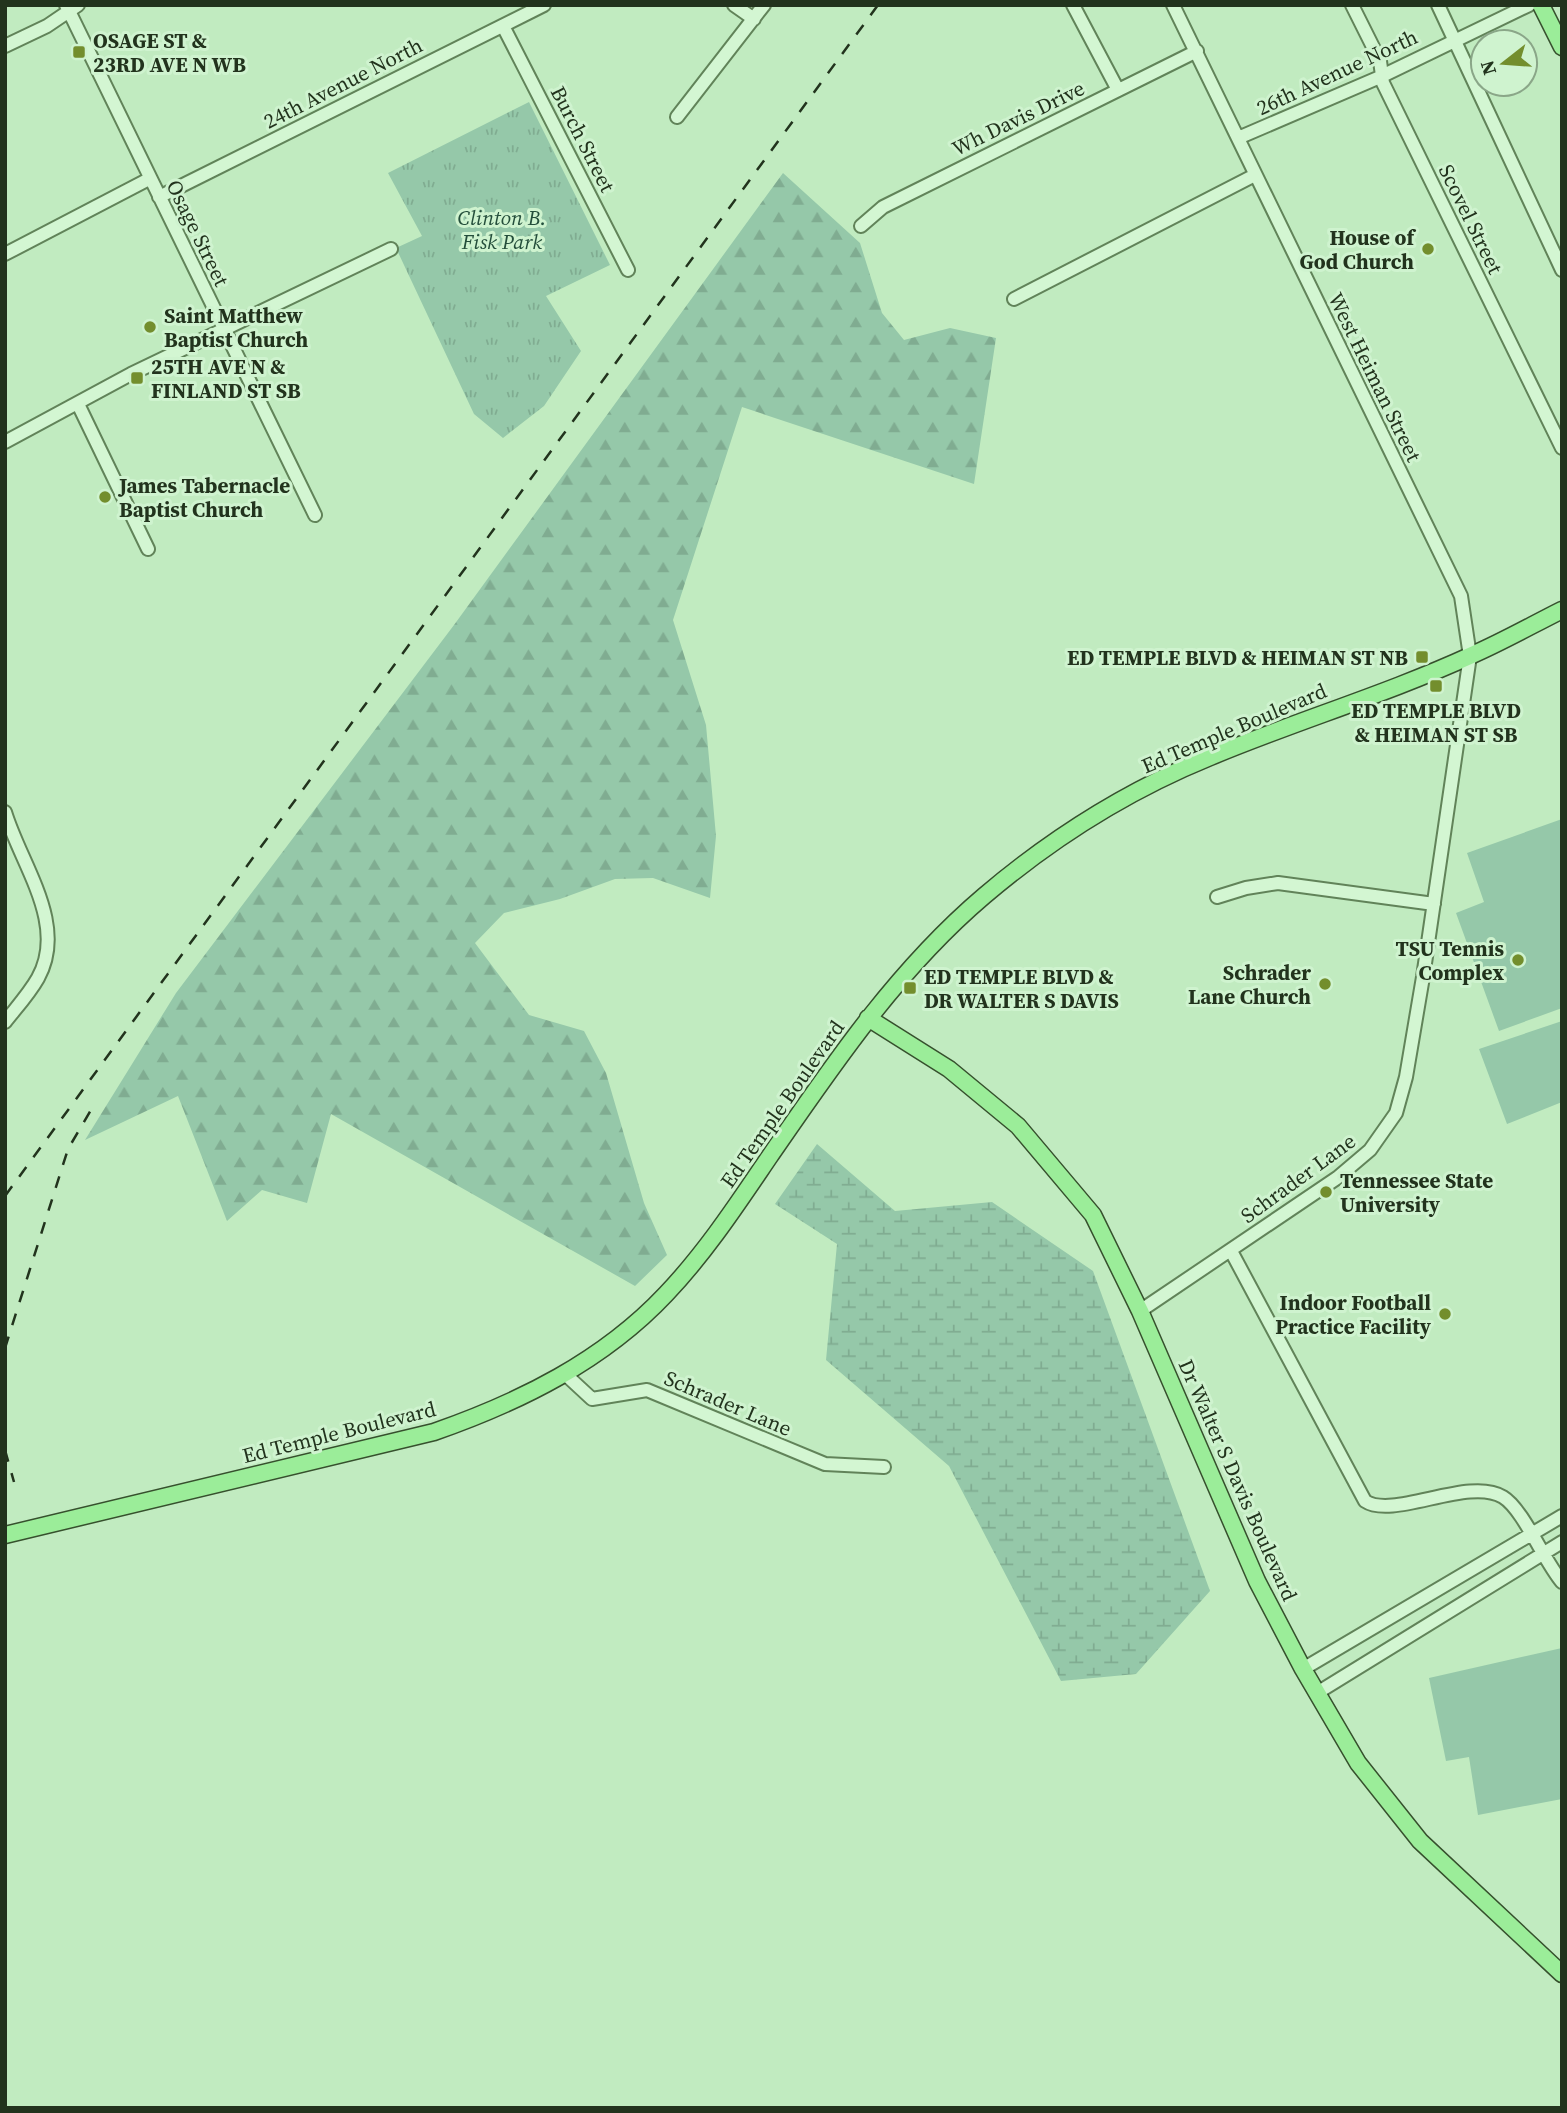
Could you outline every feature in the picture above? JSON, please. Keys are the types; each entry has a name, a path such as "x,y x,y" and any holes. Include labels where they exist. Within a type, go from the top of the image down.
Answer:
{"main road":[{"path":"1541,5 1562,47"},
{"name":"Ed Temple Boulevard","path":"5,1535 434,1432 486,1414 565,1374 605,1347 665,1296 700,1255 868,1018 932,943 986,894 1103,811 1209,757 1470,656 1562,610"},
{"name":"Dr Walter S Davis Boulevard","path":"868,1018 949,1069 1018,1126 1093,1216 1140,1311 1257,1581 1303,1669 1358,1763 1420,1841 1562,1974"}],"street":[{"name":"24th Avenue North","path":"159,197 544,5"},
{"path":"734,5 754,19"},
{"path":"677,117 764,5"},
{"path":"1073,5 1118,90"},
{"name":"West Heiman Street","path":"1173,5 1461,596 1470,656"},
{"name":"Scovel Street","path":"1352,5 1380,61 1380,77 1562,448"},
{"path":"1438,5 1562,270"},
{"name":"26th Avenue North","path":"1238,138 1380,77 1529,5"},
{"path":"5,46 71,7"},
{"name":"Osage Street","path":"71,7 149,179 315,515"},
{"name":"Burch Street","path":"503,26 628,270"},
{"name":"Wh Davis Drive","path":"861,226 895,201 1197,51"},
{"path":"1014,299 1255,175"},
{"path":"5,254 149,179"},
{"path":"5,442 131,374 391,249"},
{"path":"78,404 148,549"},
{"name":"Schrader Lane","path":"1140,1311 1344,1172 1370,1150 1391,1122 1406,1077 1470,656"},
{"path":"5,1022 38,977 50,944 47,920 6,815"},
{"path":"1217,897 1246,888 1278,883 1434,904"},
{"path":"1231,1251 1365,1501 1381,1506 1478,1492 1492,1493 1506,1499 1562,1582"},
{"name":"Schrader Lane","path":"565,1374 592,1399 648,1390 825,1464 884,1467"},
{"path":"1303,1669 1562,1516"},
{"path":"1317,1693 1562,1542"}],"green space":[{"name":"Clinton B. Fisk Park","path":"529,102 610,265 546,296 581,351 544,406 503,438 474,414 396,248 422,236 388,173"},
{"path":"783,173 860,243 882,313 904,340 950,328 996,338 974,484 742,407 673,620 706,725 716,836 710,898 653,878 615,879 560,899 504,913 475,943 529,1015 584,1031 606,1073 644,1203 667,1255 635,1286 331,1114 307,1203 262,1190 227,1221 178,1096 85,1140 176,993 454,625"},
{"name":"TSU Tennis Complex","path":"1562,819 1562,1008 1499,1031 1456,913 1484,902 1467,853"},
{"path":"1562,1021 1562,1102 1507,1124 1479,1049"},
{"path":"817,1144 895,1211 992,1202 1093,1271 1210,1591 1136,1674 1061,1681 949,1466 826,1360 837,1244 775,1204"},
{"path":"1562,1648 1562,1799 1478,1815 1469,1757 1446,1761 1429,1678"}],"railway":[{"path":"5,1196 878,5"},
{"path":"5,1348 68,1149 91,1110"},
{"path":"5,1450 14,1482"}],"place":[{"name":"OSAGE ST & 23RD AVE N WB","path":"79,52"},
{"name":"House of God Church","path":"1428,249"},
{"name":"Saint Matthew Baptist Church","path":"150,327"},
{"name":"25TH AVE N & FINLAND ST SB","path":"137,378"},
{"name":"James Tabernacle Baptist Church","path":"105,497"},
{"name":"ED TEMPLE BLVD & HEIMAN ST NB","path":"1422,657"},
{"name":"ED TEMPLE BLVD & HEIMAN ST SB","path":"1436,686"},
{"name":"TSU Tennis Complex","path":"1518,960"},
{"name":"Schrader Lane Church","path":"1325,984"},
{"name":"ED TEMPLE BLVD & DR WALTER S DAVIS","path":"910,988"},
{"name":"Tennessee State University","path":"1326,1192"},
{"name":"Indoor Football Practice Facility","path":"1445,1314"}]}
